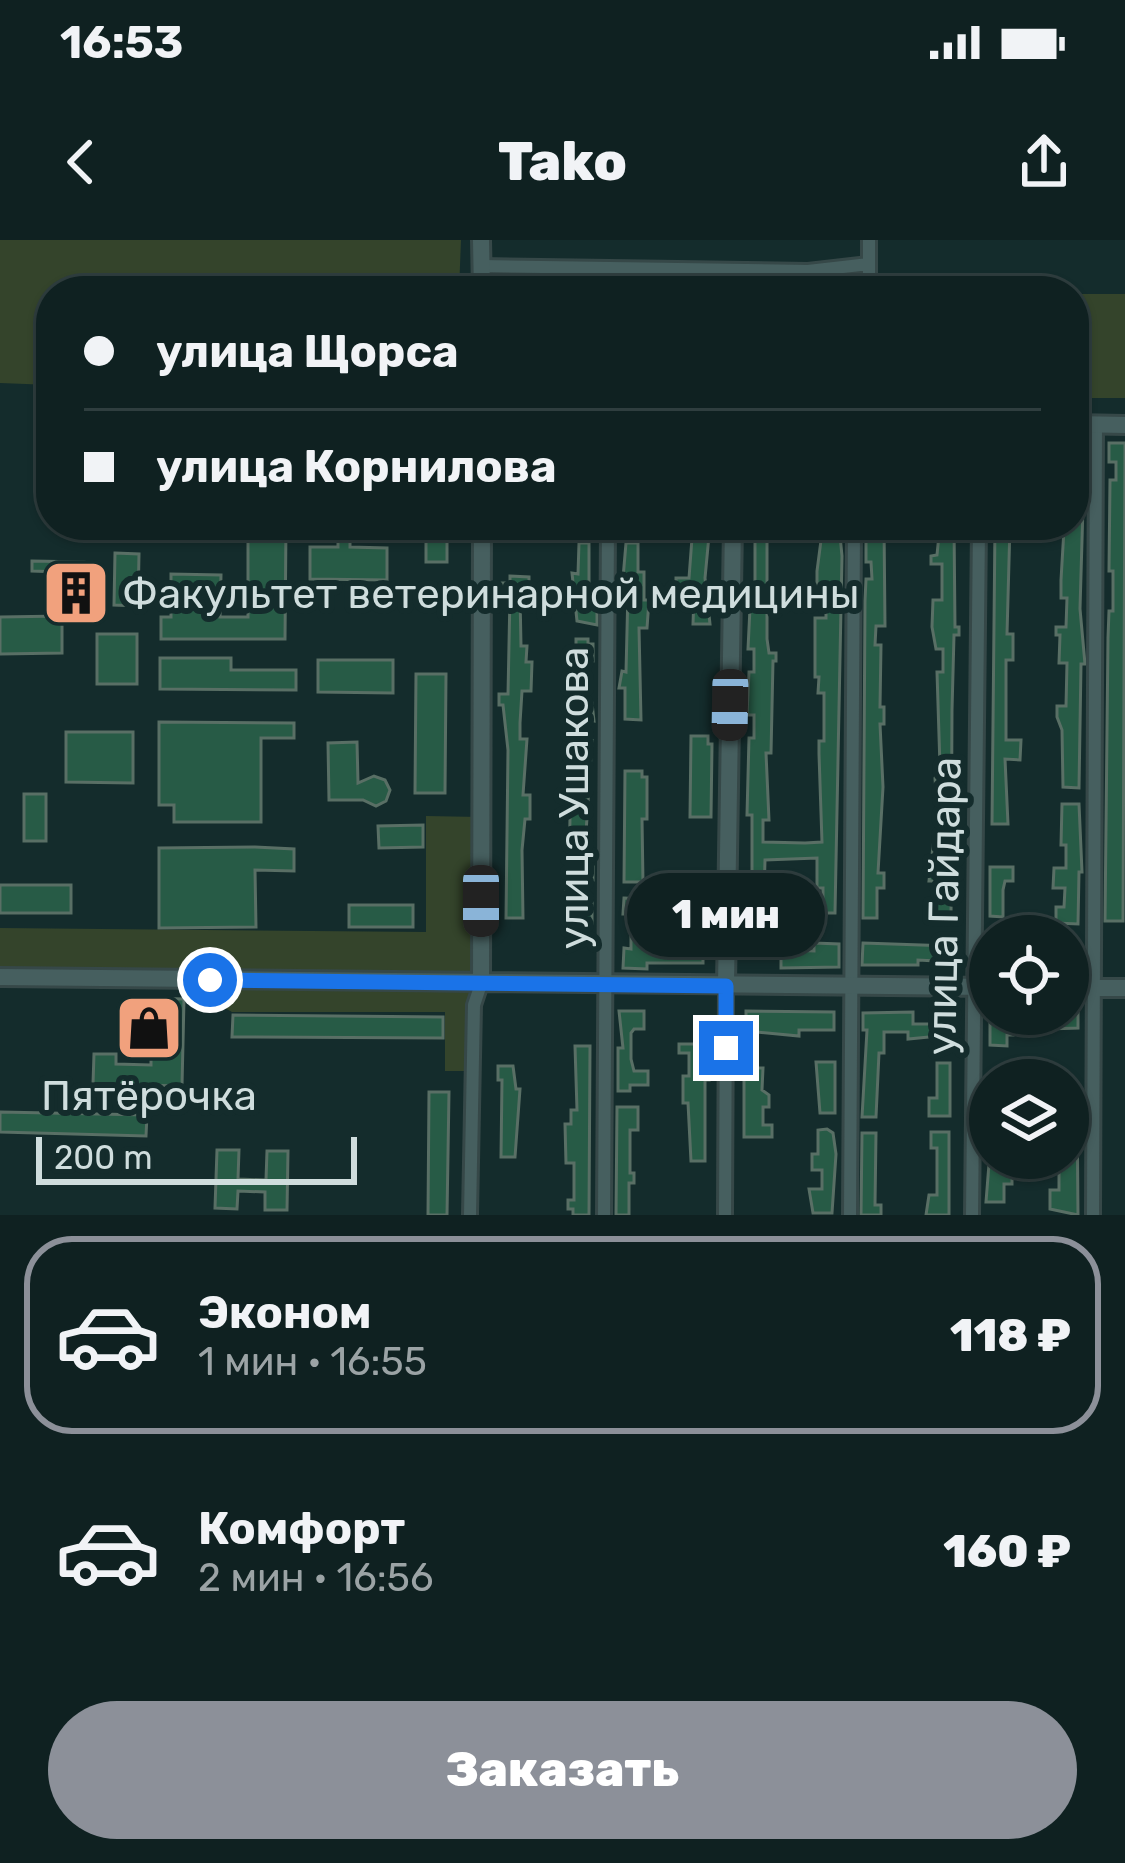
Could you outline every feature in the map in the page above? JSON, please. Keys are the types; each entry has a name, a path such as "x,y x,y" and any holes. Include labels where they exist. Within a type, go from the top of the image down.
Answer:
{"street":[{"path":"482,240 482,276"},
{"path":"869,240 869,276"},
{"path":"482,266 808,271 869,264"},
{"path":"1089,424 1125,424"},
{"path":"1093,1215 1096,424"},
{"path":"470,1215 474,1005 482,984 482,540"},
{"name":"улица Ушакова","path":"604,1215 608,540"},
{"path":"725,1215 733,540"},
{"path":"850,1215 854,540"},
{"name":"улица Гайдара","path":"979,540 982,915"},
{"path":"0,977 969,987"},
{"path":"1089,988 1125,988"},
{"name":"улица Гайдара","path":"972,1215 981,1035"}],"green space":[{"path":"0,240 461,240 460,276 36,276 36,384 0,383"},
{"path":"1089,294 1125,294 1125,398 1089,398"},
{"path":"426,816 480,817 472,1071 445,1071 445,1012 232,1012 210,1000 210,981 0,977 0,928 426,932"}],"building":[{"path":"1109,443 1125,443 1123,921 1105,921 1108,638 1109,611 1113,611 1110,480 1116,480"},
{"path":"248,540 286,540 285,639 161,639 161,617 171,617 171,574 221,575 220,617 248,617"},
{"path":"338,540 350,540 350,547 387,548 387,580 310,579 310,547 338,547"},
{"path":"426,540 447,540 447,562 426,562"},
{"path":"692,540 709,540 705,578 710,624 693,624 694,596 676,591 676,578 689,578"},
{"path":"755,540 767,540 767,639 776,661 771,753 766,753 769,820 763,820 763,842 822,842 819,741 824,741 824,693 818,693 819,677 815,677 815,618 826,618 826,599 817,599 817,571 821,540 840,540 835,913 823,913 817,858 765,860 764,897 774,897 774,914 744,918 744,891 752,891 752,815 747,815 754,715 747,715 749,672 754,672 754,649 748,649"},
{"path":"866,540 884,540 885,626 876,626 875,645 881,645 880,707 884,707 878,873 884,873 884,888 877,888 877,918 863,918 865,601 866,579 872,579 871,562 866,562"},
{"path":"938,540 954,540 959,635 954,635 951,921 933,921 937,881 929,881 934,838 939,838 937,672 943,672 943,649 936,649 932,627 933,600 942,600 942,564 931,564 931,556 937,555"},
{"path":"995,540 1010,540 1007,634 1013,634 1013,660 1006,660 1006,740 1021,740 1020,760 1005,759 1008,824 992,824"},
{"path":"1063,540 1082,540 1085,664 1081,664 1079,788 1063,787 1057,706 1066,706 1067,663 1059,663 1056,627 1066,627 1067,598 1061,598"},
{"path":"579,543 589,543 589,601 597,601 597,625 577,621 572,573 578,574"},
{"path":"626,543 638,543 638,572 644,572 644,600 649,600 647,628 639,628 641,720 625,719 625,688 619,688 622,671 626,672 628,590 622,590"},
{"path":"115,553 139,554 138,606 114,605"},
{"name":"Факультет ветеринарной медицины","path":"32,561 84,562 83,604 69,603 70,582 62,582 62,572 32,571"},
{"path":"510,576 529,577 529,595 520,595 521,646 527,646 526,662 532,662 531,691 522,691 520,723 520,739 527,739 523,795 530,795 522,850 523,918 506,918 508,750 499,694 508,694 510,595 502,595 502,583 510,583"},
{"path":"62,616 62,653 0,654 0,617"},
{"path":"97,634 137,634 137,684 97,684"},
{"path":"576,639 593,644 588,703 592,703 594,721 575,718"},
{"path":"160,658 231,658 231,670 296,670 296,690 160,689"},
{"path":"318,660 393,660 393,693 318,692"},
{"path":"416,674 446,674 445,793 415,793"},
{"path":"159,722 294,723 294,738 261,738 261,822 174,822 174,805 159,805"},
{"path":"66,732 133,732 133,783 66,782"},
{"path":"575,735 592,740 586,867 593,867 593,880 585,880 584,903 592,903 592,924 584,928 574,928 574,913 563,913 570,818 565,818 565,807 571,807 573,797"},
{"path":"691,736 708,736 712,744 711,817 690,817"},
{"path":"357,742 358,783 374,776 385,780 390,790 386,801 376,806 363,800 329,800 328,743"},
{"path":"625,771 642,771 642,777 647,777 643,882 624,882"},
{"path":"24,794 46,794 46,841 24,841"},
{"path":"1062,804 1079,804 1078,915 1056,915 1056,907 1064,907 1065,888 1053,888 1054,868 1066,868 1066,845 1061,845"},
{"path":"423,825 423,847 379,848 378,826"},
{"path":"159,848 294,849 294,871 255,870 256,927 159,928"},
{"path":"990,867 1013,867 1013,881 1005,881 1003,890 1003,915 990,915"},
{"path":"0,885 71,885 71,913 0,913"},
{"path":"624,898 642,899 647,944 703,944 703,963 623,968 624,948 631,949 631,914 623,914"},
{"path":"349,905 413,905 413,927 349,927"},
{"path":"814,943 839,944 839,967 781,968 781,950 814,951"},
{"path":"863,943 950,946 950,967 918,960 918,965 862,965"},
{"path":"143,998 184,999 182,1086 93,1084 94,1054 116,1054 116,1064 151,1065 151,1045 142,1045"},
{"path":"619,1011 644,1011 644,1029 631,1033 631,1059 634,1071 648,1071 648,1085 630,1085 630,1091 618,1091 618,1048 623,1048"},
{"path":"746,1011 834,1012 834,1030 799,1030 799,1036 746,1031"},
{"path":"913,1012 913,1024 935,1024 935,1013 950,1013 950,1035 908,1039 908,1032 884,1032 876,1117 862,1117 867,1030 863,1030 863,1013"},
{"path":"233,1015 443,1017 443,1038 232,1037"},
{"path":"990,1035 1007,1035 1007,1046 990,1045"},
{"path":"679,1044 706,1044 705,1161 691,1161 688,1103 683,1103 689,1053 679,1053"},
{"path":"575,1046 590,1046 589,1215 573,1215 573,1209 568,1209 568,1200 574,1200 574,1163 566,1163 565,1124 571,1124 571,1110 577,1110"},
{"path":"816,1062 835,1062 835,1113 820,1113"},
{"path":"937,1063 950,1063 950,1116 929,1116 929,1098 937,1098"},
{"path":"498,1066 513,1066 516,1089 520,1089 515,1157 501,1157"},
{"path":"744,1068 763,1068 762,1090 769,1095 769,1107 763,1107 763,1125 772,1125 772,1137 744,1137"},
{"path":"429,1092 449,1092 447,1215 428,1215"},
{"path":"617,1107 638,1107 638,1130 630,1130 634,1183 629,1183 629,1215 616,1215"},
{"path":"0,1112 147,1115 146,1136 0,1132"},
{"path":"818,1130 833,1133 836,1154 832,1213 813,1213 809,1189 822,1189 822,1170 812,1170 812,1154 818,1154"},
{"path":"931,1132 949,1132 949,1215 926,1215 929,1195 937,1195 937,1148 931,1148"},
{"path":"862,1133 876,1133 875,1205 881,1205 881,1215 861,1215"},
{"path":"217,1150 239,1150 238,1179 266,1180 267,1151 288,1151 287,1210 265,1210 265,1192 238,1191 237,1209 215,1208"},
{"path":"988,1179 1012,1179 1012,1184 1004,1184 1004,1202 986,1202"},
{"path":"1059,1179 1078,1179 1078,1215 1050,1209 1050,1190 1059,1190"}],"place":[{"name":"Факультет ветеринарной медицины","path":"76,593"},
{"name":"Пятёрочка","path":"149,1028"}],"route":[{"path":"210,980 726,986 726,1048"}]}
